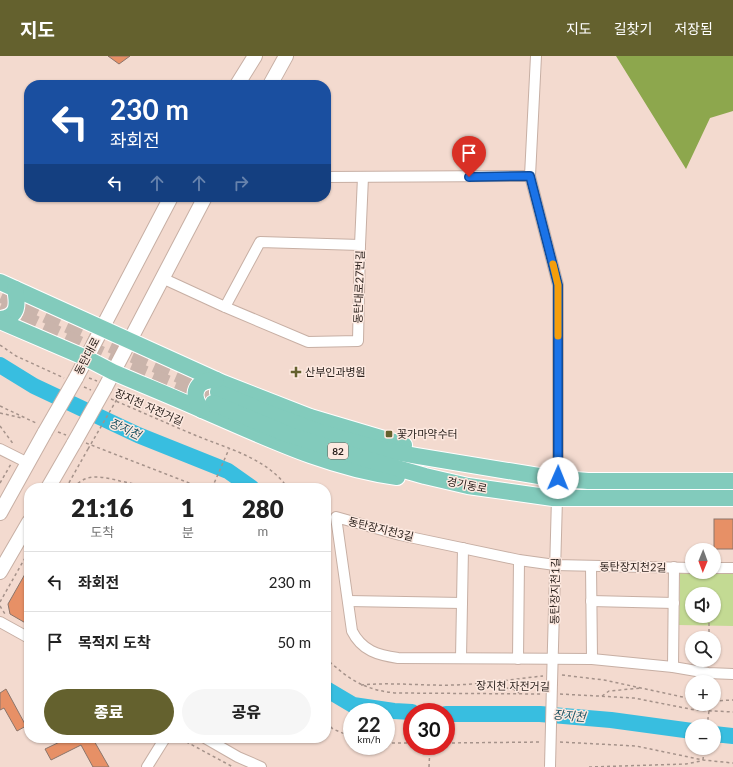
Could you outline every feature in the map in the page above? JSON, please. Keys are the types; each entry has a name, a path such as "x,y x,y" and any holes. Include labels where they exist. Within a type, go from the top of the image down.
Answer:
{"main road":[{"path":"240,80 255,56"},
{"path":"273,80 286,56"},
{"name":"동탄대로","path":"0,513 45,429 76,380 86,358 168,202"},
{"path":"51,483 74,440 106,387 201,202"},
{"path":"4,290 102,328 129,341 212,396"},
{"path":"0,320 9,317 16,310 17,306 4,290"},
{"path":"0,320 86,358 106,387"},
{"path":"106,387 212,396"},
{"name":"경기동로","path":"212,396 310,417 395,442 441,460 558,478 588,481 733,481"},
{"name":"경기동로","path":"212,396 297,450 348,467 377,474 530,496 557,498 733,498"},
{"path":"0,572 24,531"}],"street":[{"path":"536,56 530,176 558,285 558,478"},
{"path":"331,177 530,176"},
{"path":"360,245 362,177"},
{"name":"동탄대로27번길","path":"162,278 225,307 308,342 358,341 360,245 260,242 225,307"},
{"path":"0,449 28,463"},
{"name":"동탄장지천1길","path":"550,767 557,498"},
{"name":"동탄장지천3길","path":"553,658 398,658 383,656 368,650 357,641 352,631 336,517 400,535 519,560 555,565"},
{"path":"462,658 463,548"},
{"path":"518,658 519,560"},
{"name":"동탄장지천2길","path":"555,565 685,568"},
{"name":"동탄장지천2길","path":"591,566 592,659"},
{"name":"동탄장지천2길","path":"673,667 674,567"},
{"path":"721,568 733,568"},
{"path":"348,601 462,603"},
{"path":"591,601 674,603"},
{"path":"3,618 24,634"},
{"path":"553,658 592,659 673,667 695,672 733,674"},
{"path":"147,767 162,743"},
{"path":"214,743 238,757 261,767"}],"path":[{"name":"장지천 자전거길","path":"0,345 16,356 76,380 106,387 229,449 248,456 267,468 283,483"},
{"path":"69,483 122,392 76,380"},
{"path":"0,406 45,429 189,483"},
{"path":"0,413 24,418"},
{"path":"0,426 14,446"},
{"path":"214,483 229,449"},
{"path":"0,484 11,464"},
{"path":"77,483 89,478 100,476 128,483"},
{"path":"0,602 24,560"},
{"path":"0,606 3,618"},
{"name":"장지천 자전거길","path":"331,662 345,675 360,685 381,692 548,694"},
{"path":"360,685 376,683 424,686 552,678 604,680 685,697"},
{"path":"481,683 513,689 520,694"},
{"path":"602,696 609,691 644,688"},
{"name":"장지천 자전거길","path":"555,694 634,698 685,708"},
{"path":"721,700 733,700"},
{"path":"708,719 709,711"},
{"name":"장지천 자전거길","path":"709,711 733,712"},
{"path":"331,727 343,733"},
{"path":"455,743 542,742"},
{"path":"558,742 602,743 636,746 702,760 733,763"},
{"path":"187,743 232,767"},
{"path":"429,767 430,755"},
{"path":"702,760 703,755"},
{"path":"589,767 686,764 702,760"}],"green space":[{"path":"616,56 733,56 733,111 710,118 686,169"},
{"path":"680,573 685,573 685,579 721,579 721,574 733,574 733,626 679,625"}],"building":[{"path":"108,56 130,56 119,64"},
{"path":"714,519 733,519 733,549 721,549 721,543 714,543"},
{"path":"24,576 24,622 10,614 8,604"},
{"path":"6,689 24,722 24,727 17,731 4,708 0,710 0,693"},
{"path":"58,743 95,743 109,767 93,767 81,745 51,760 45,749"}],"waterway":[{"name":"장지천","path":"0,365 34,386 138,435 228,471 245,483"},
{"name":"장지천","path":"331,692 353,705 403,712"},
{"name":"장지천","path":"455,714 540,714 611,720 685,730"},
{"name":"장지천","path":"721,735 733,736"}],"tunnel":[{"path":"2,295 218,392"},
{"path":"0,307 120,363 207,400"}],"slow traffic":[{"path":"553,264 558,285 558,336"}],"place":[{"name":"산부인과병원","path":"296,372"},
{"name":"꽃가마약수터","path":"389,434"}],"route":[{"path":"469,177 530,176 558,285 558,478"}]}
